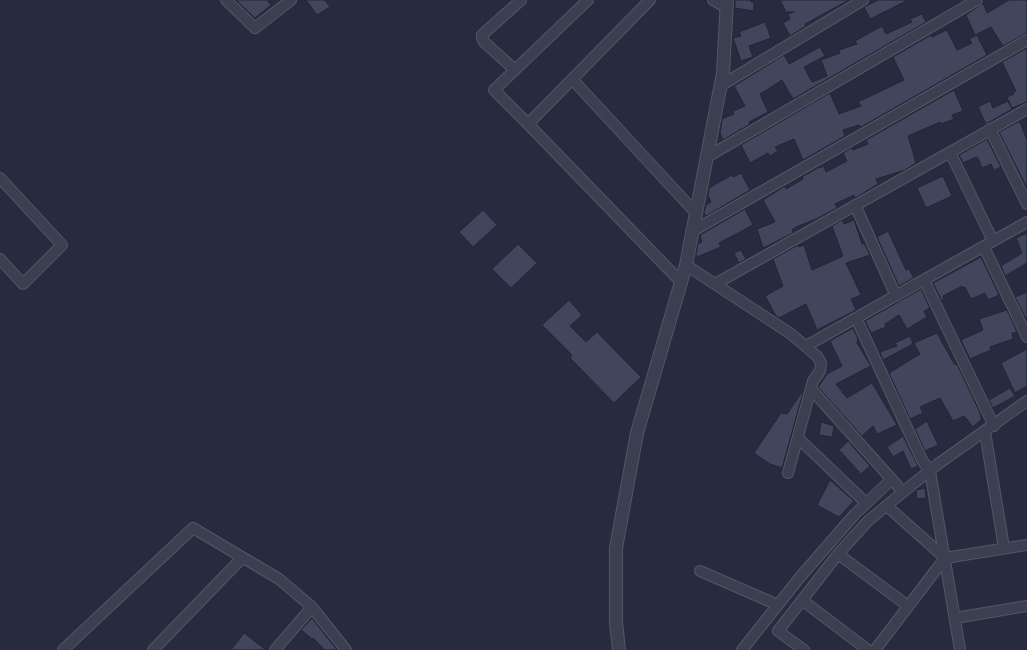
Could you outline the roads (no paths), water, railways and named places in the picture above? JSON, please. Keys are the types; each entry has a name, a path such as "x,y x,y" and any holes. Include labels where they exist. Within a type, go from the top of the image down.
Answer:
{"street":[{"path":"229,1 256,28 291,0"},
{"path":"514,70 484,42 482,35 521,0"},
{"path":"588,0 494,90 681,282"},
{"path":"528,124 650,0"},
{"path":"619,650 616,622 616,548 637,433 686,265 722,73 727,4 713,0"},
{"path":"720,86 863,0"},
{"path":"706,157 977,0"},
{"path":"691,232 1027,40"},
{"path":"572,79 695,212"},
{"path":"715,284 1027,109"},
{"path":"990,129 1027,204"},
{"path":"950,152 993,242"},
{"path":"0,178 62,245 24,284 0,260"},
{"path":"855,206 896,296"},
{"path":"806,346 1027,222"},
{"path":"984,247 1027,337"},
{"path":"686,265 791,334 817,356 821,363 821,368 813,381 788,473"},
{"path":"924,280 990,429 1004,548"},
{"path":"856,318 922,460 930,471 960,650"},
{"path":"812,390 903,492"},
{"path":"804,650 778,631 838,554 868,521 903,492 1027,401"},
{"path":"798,438 866,503"},
{"path":"742,650 855,514 892,479"},
{"path":"887,506 945,558"},
{"path":"63,650 193,528 278,579 312,607 346,650"},
{"path":"875,650 945,558 1027,544"},
{"path":"838,554 908,606"},
{"path":"153,650 242,558"},
{"path":"700,571 778,605"},
{"path":"802,600 868,650"},
{"path":"955,618 1027,606"},
{"path":"275,650 312,607"}]}
